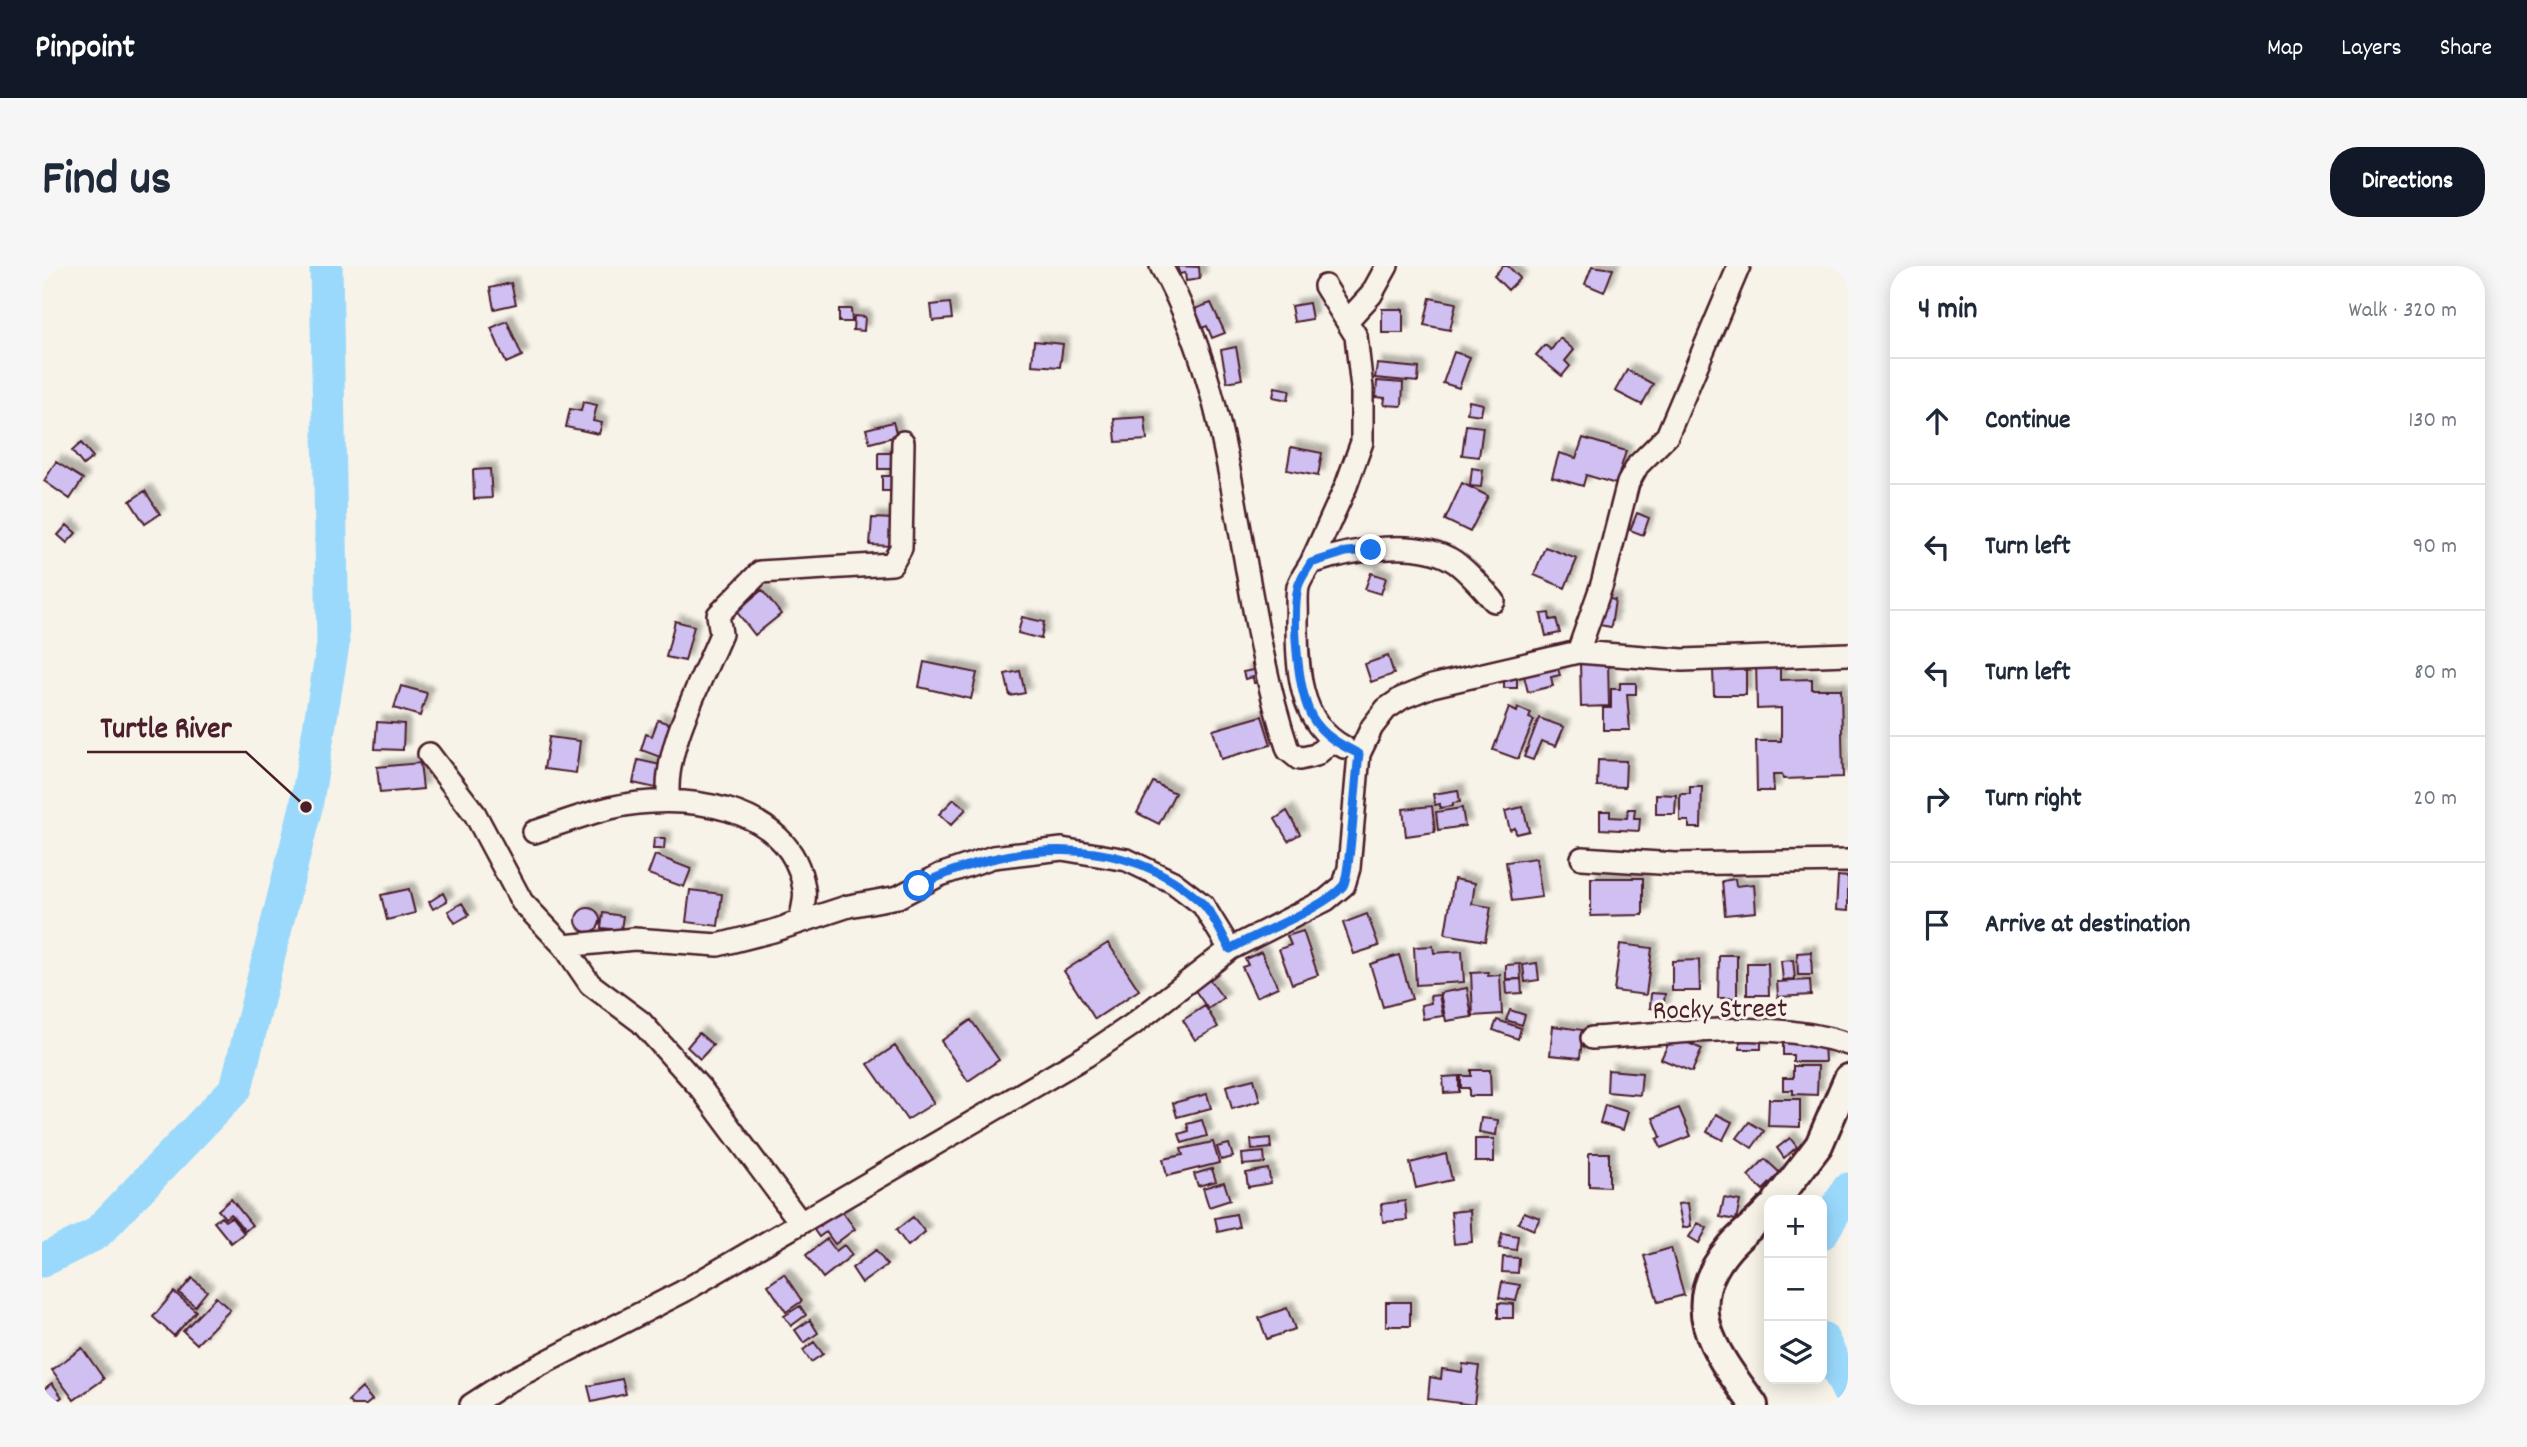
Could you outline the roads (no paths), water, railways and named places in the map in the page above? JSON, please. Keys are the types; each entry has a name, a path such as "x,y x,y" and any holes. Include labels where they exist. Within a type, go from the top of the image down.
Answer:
{"street":[{"path":"1161,266 1178,297 1201,354 1215,409 1255,617 1288,750 1299,758 1308,757 1316,755 1332,740"},
{"path":"1347,321 1371,295 1387,266"},
{"path":"1577,652 1602,584 1628,483 1638,466 1667,436 1738,266"},
{"path":"1325,286 1356,337 1362,388 1362,442 1346,486 1298,586 1297,640 1301,690 1313,718 1332,740 1359,754"},
{"path":"669,801 666,784 669,760 721,634 718,615 760,572 892,564 901,548 903,442"},
{"path":"1311,563 1346,552 1421,548 1455,562 1494,601"},
{"path":"471,1405 505,1382 682,1292 1087,1056 1132,1025 1230,949 1326,900 1344,885 1349,868 1350,823 1359,754 1372,727 1386,709 1402,698 1432,686 1577,652 1683,660 1848,654"},
{"path":"429,754 475,814 522,902 564,946 590,984 641,1022 702,1090 800,1222"},
{"path":"534,832 612,807 669,801 727,808 768,828 793,858 805,890 800,921 773,931"},
{"path":"564,946 634,939 718,945 773,931 849,906 898,897 940,875 993,857 1062,849 1127,860 1173,882 1203,905 1230,949"},
{"path":"1582,858 1675,864 1827,859 1848,861"},
{"name":"Rocky Street","path":"1592,1038 1770,1031 1816,1036 1848,1044"},
{"path":"1781,1195 1819,1145 1848,1079"},
{"path":"1754,1405 1705,1327 1703,1305 1720,1261 1764,1214"}],"waterway":[{"path":"42,1261 96,1234 236,1088 306,807 333,645 326,266"},
{"path":"1827,1225 1848,1189"},
{"path":"1827,1348 1848,1391"}],"place":[{"name":"Turtle River","path":"306,807"}]}
